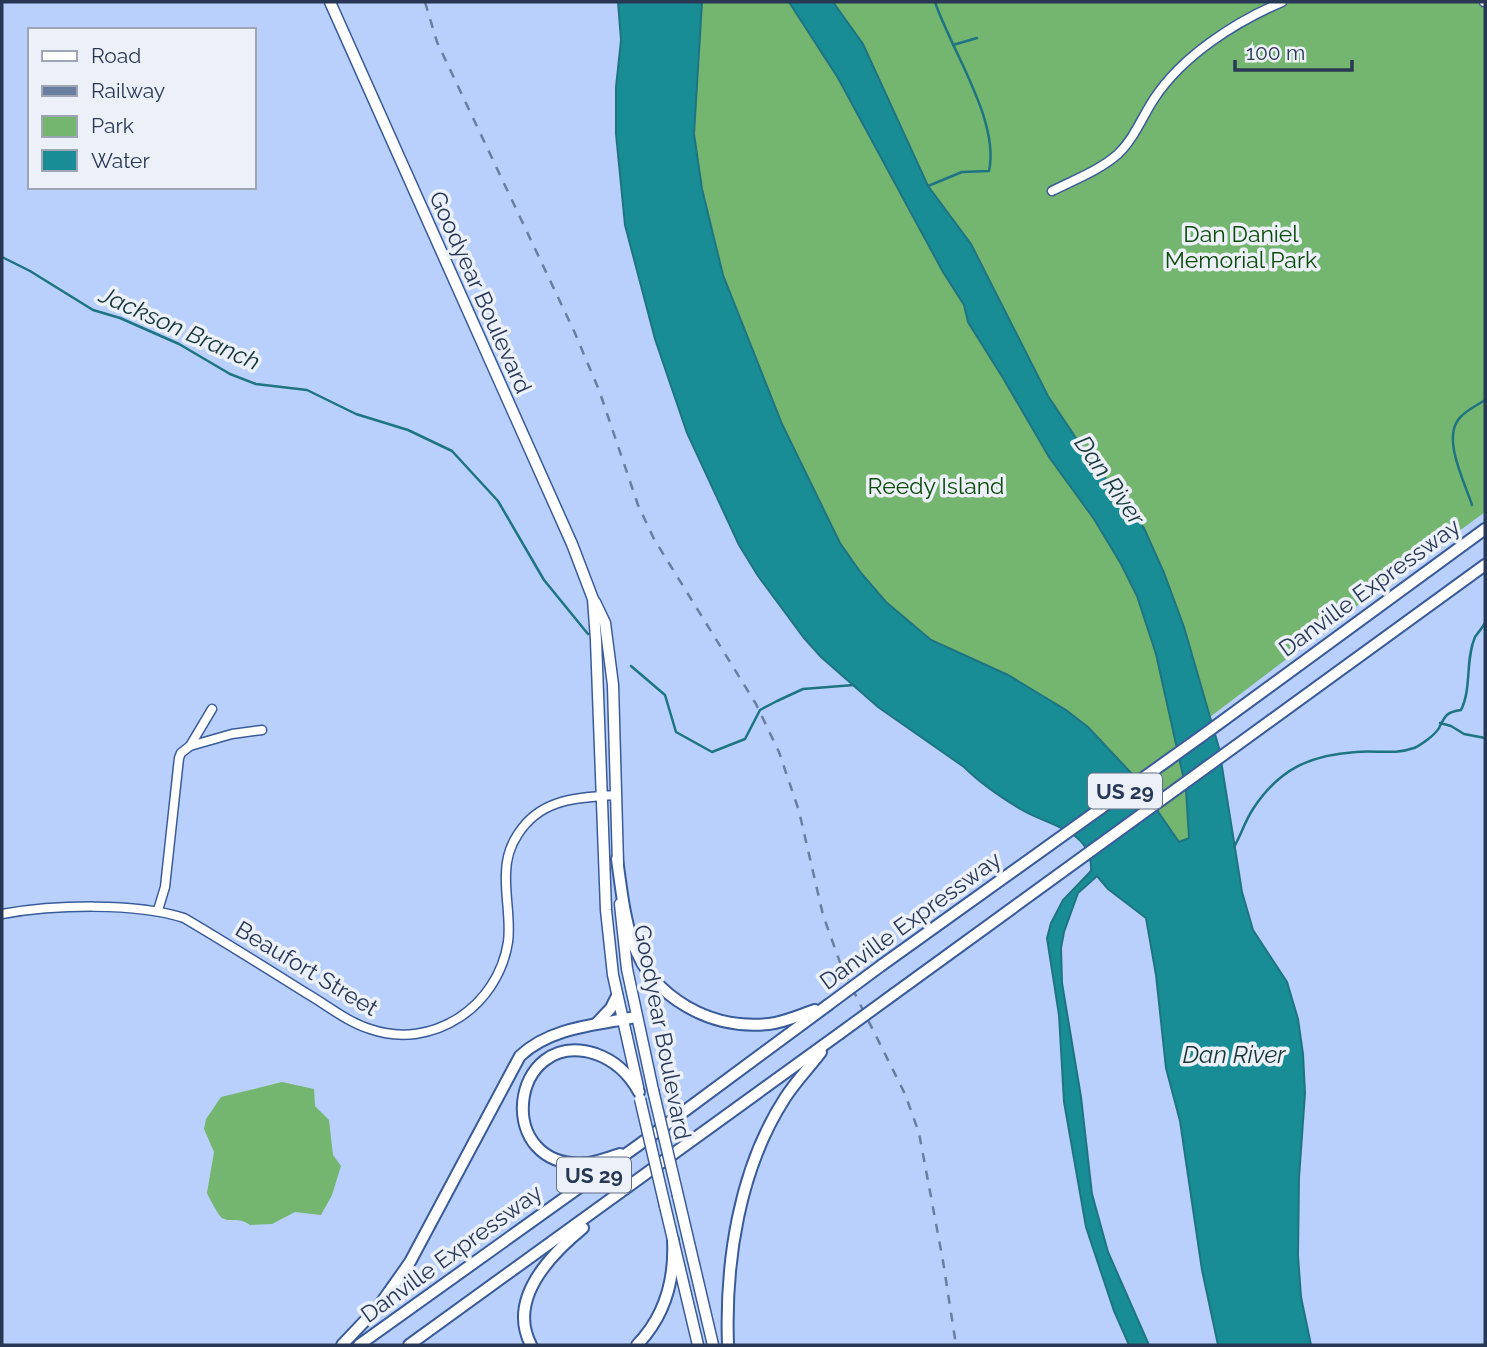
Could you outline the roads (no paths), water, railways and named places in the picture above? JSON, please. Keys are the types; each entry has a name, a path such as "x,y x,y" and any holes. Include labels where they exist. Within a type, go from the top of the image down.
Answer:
{"highway":[{"path":"1441,561 1485,522"},
{"name":"Danville Expressway","path":"359,1345 1485,529"},
{"name":"US 29","path":"409,1345 1485,565"},
{"path":"1413,618 1434,610 1485,573"},
{"path":"617,859 634,945 652,976 673,998 710,1018 739,1024 771,1024 827,1006"},
{"path":"596,1024 611,1008 617,996"},
{"path":"342,1345 379,1306 410,1262 511,1068 520,1056 541,1040 596,1024 636,1017"},
{"path":"728,1345 733,1254 738,1221 754,1163 763,1139 785,1098 834,1038"},
{"path":"633,1149 589,1163 555,1158 533,1142 525,1126 522,1106 526,1086 536,1068 549,1058 568,1051 589,1052 614,1063 629,1076 640,1096"},
{"path":"531,1345 526,1334 524,1313 528,1295 556,1252 603,1212 606,1204"},
{"path":"637,1345 652,1327 665,1301 673,1265 673,1240"}],"main road":[{"name":"Goodyear Boulevard","path":"330,2 605,623 612,667 621,923 636,1017 713,1345"},
{"name":"Goodyear Boulevard","path":"593,600 606,910 617,996 698,1345"}],"street":[{"path":"1052,191 1101,166 1120,152 1160,91 1196,55 1242,22 1282,2"},
{"path":"158,910 165,887 179,758 190,746 212,709"},
{"path":"190,746 232,734 262,730"},
{"name":"Beaufort Street","path":"2,914 44,909 158,910 184,918 363,1027 400,1035 427,1032 444,1027 465,1015 488,992 501,968 509,933 507,862 514,840 522,828 538,811 556,802 616,795"}],"water":[{"name":"Dan River","path":"618,2 702,2 694,134 702,189 723,275 782,424 840,543 886,602 931,640 1008,675 1066,710 1088,727 1132,774 1179,842 1189,838 1186,789 1156,654 1137,596 1094,519 1049,457 968,322 964,305 943,272 838,78 789,2 833,2 863,44 928,186 971,244 1048,396 1088,456 1144,528 1184,627 1219,748 1242,892 1253,930 1287,982 1298,1019 1305,1093 1299,1178 1298,1255 1301,1297 1311,1345 1218,1345 1202,1270 1180,1121 1166,1068 1156,975 1146,918 1108,889 1097,876 1078,893 1064,932 1061,948 1062,983 1081,1097 1092,1194 1108,1252 1149,1345 1129,1345 1114,1311 1086,1227 1064,1102 1059,1015 1047,938 1051,923 1063,900 1091,871 1090,857 1077,838 1022,810 992,790 964,767 878,707 821,657 758,576 739,545 687,433 655,339 625,225 616,134 616,87 621,40"}],"waterway":[{"path":"928,186 962,172 989,171 990,151 981,108 935,2"},
{"path":"953,45 977,38"},
{"name":"Jackson Branch","path":"2,257 93,310 120,318 179,344 230,374 256,384 307,390 356,414 408,430 452,451 498,501 544,580 588,634"},
{"path":"1472,505 1454,450 1454,429 1463,414 1485,400"},
{"path":"1234,847 1263,795 1285,774 1324,757 1414,748 1434,734 1447,715 1461,710 1472,646 1485,623"},
{"name":"Jackson Branch","path":"631,666 665,695 676,732 712,752 745,739 760,710 777,701 803,689 854,685"},
{"path":"1440,723 1464,734 1485,738"}],"railway":[{"path":"425,2 437,42 574,331 599,390 638,505 654,539 756,704 779,752 799,811 823,915 842,968 905,1094 919,1133 956,1345"}],"park label":[{"name":"Dan Daniel Memorial Park","path":"1241,246"},
{"name":"Reedy Island","path":"936,485"}]}
